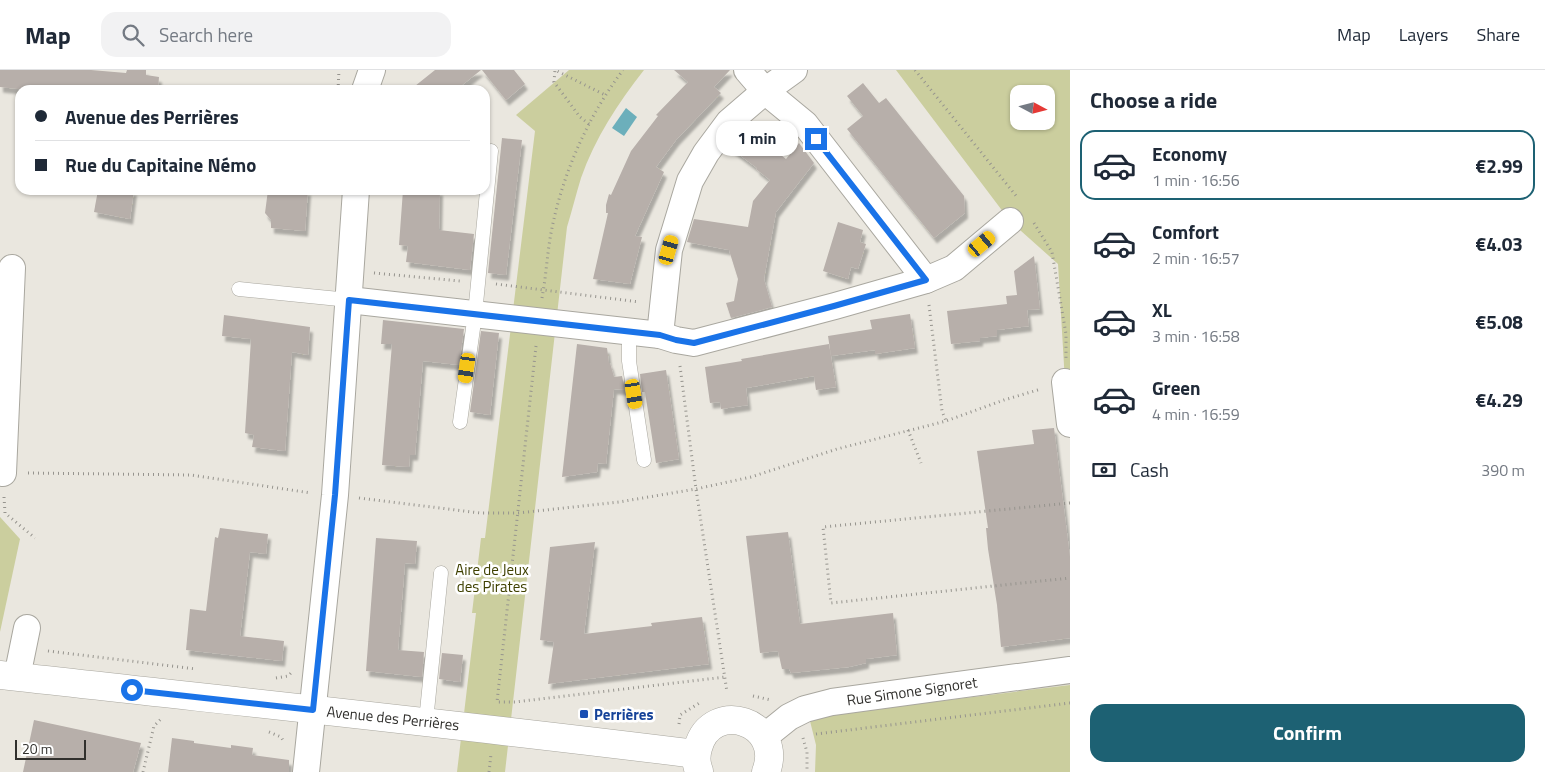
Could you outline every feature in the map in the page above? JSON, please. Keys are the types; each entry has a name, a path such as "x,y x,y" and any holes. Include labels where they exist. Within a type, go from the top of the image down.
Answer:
{"street":[{"path":"368,85 372,70"},
{"path":"747,70 765,91 805,124 926,280"},
{"path":"668,338 669,250 690,181 706,153 729,122 765,91 794,70"},
{"path":"306,772 335,495 356,195"},
{"path":"349,300 629,331 694,343 926,280 954,268 1010,221"},
{"path":"3,473 12,268"},
{"path":"1065,382 1070,424"},
{"path":"9,676 25,638"},
{"name":"Rue Simone Signoret","path":"764,737 796,726 805,709 832,702 1070,670"},
{"name":"Avenue des Perrières","path":"9,676 426,721 698,763"},
{"path":"698,763 700,741 707,730 718,723 731,720 744,722 756,728 764,737 769,750 769,763 766,772"}],"lane":[{"path":"490,169 492,151"},
{"path":"460,422 487,195"},
{"path":"240,289 349,300"},
{"path":"629,331 629,361 644,460"},
{"path":"426,721 441,573"}],"path":[{"path":"338,85 339,70"},
{"path":"589,124 580,117 554,82 555,70 605,95"},
{"path":"623,70 605,95 574,154 551,233 539,321 497,702 515,702 725,676"},
{"path":"926,280 942,410 946,421"},
{"path":"668,338 696,489 727,692"},
{"path":"35,538 5,513 3,473 190,475 480,513 518,513 619,502 696,489 751,477 837,449 946,421 1004,400 1065,382"},
{"path":"908,430 921,463"},
{"path":"1070,503 823,527 831,603 1070,578"},
{"path":"25,638 201,669"},
{"path":"271,678 288,676 293,670"},
{"path":"807,772 807,752 796,726 1070,703"}],"green space":[{"name":"Aire de Jeux des Pirates","path":"569,70 644,70 616,108 593,149 581,178 567,227 505,772 457,772 476,613 472,613 481,538 485,538 535,131 516,115"},
{"path":"896,70 1070,70 1070,380 1065,382 1058,264 1010,221"},
{"path":"0,517 20,539 0,632"},
{"path":"1070,685 1070,772 815,772 816,745 809,717"}],"water":[{"path":"626,108 637,117 624,136 612,128"}],"building":[{"path":"0,70 91,70 126,73 127,70 146,70 146,75 159,77 158,85 15,85 15,89 0,87"},
{"path":"435,70 481,70 462,85 416,85"},
{"path":"482,70 514,70 525,84 506,100"},
{"path":"674,70 730,70 714,87 721,93 676,140 656,167 664,172 635,236 642,237 630,284 593,279 608,213 606,213 606,205 609,194 611,195 631,151 658,116 656,115 688,82"},
{"path":"863,83 879,103 886,98 964,196 965,213 934,238 847,129 863,116 847,96"},
{"path":"744,129 786,159 799,143 814,163 776,212 764,279 772,307 731,318 726,303 734,301 738,279 729,250 687,242 694,219 748,227 753,201 770,180 729,147"},
{"path":"502,138 522,140 506,275 488,273"},
{"path":"97,195 133,195 130,219 94,212"},
{"path":"267,195 308,195 305,231 271,228 271,220 265,213"},
{"path":"403,195 440,195 439,230 474,234 470,270 406,262 408,246 399,245"},
{"path":"838,222 863,230 860,242 866,244 858,269 851,267 848,279 823,271"},
{"path":"1034,256 1040,309 1027,310 1029,326 997,330 997,336 980,338 980,341 951,344 947,311 1007,304 1006,296 1017,295 1014,271"},
{"path":"910,314 915,348 875,354 875,350 831,356 828,336 872,329 870,320"},
{"path":"224,315 310,327 308,355 292,352 285,451 252,447 254,435 245,433 251,339 222,336"},
{"path":"383,320 464,329 459,365 423,361 415,455 410,455 409,467 382,465 392,344 381,344"},
{"path":"481,331 499,333 490,415 470,412"},
{"path":"577,344 607,348 609,363 614,377 622,376 625,390 614,389 606,464 598,463 597,472 562,477"},
{"path":"829,344 836,387 816,390 814,376 746,388 748,405 721,409 720,402 710,403 705,367"},
{"path":"666,370 679,459 656,463 645,392 642,392 640,374"},
{"path":"1054,428 1070,557 1070,638 1001,647 997,605 988,549 986,528 988,528 977,451 1034,444 1032,430"},
{"path":"220,528 268,534 266,554 250,552 240,636 284,641 282,661 186,650 190,609 206,611 215,537 218,538"},
{"path":"788,532 800,624 893,613 897,655 866,659 866,663 849,667 791,673 789,669 782,669 778,651 760,653 746,536"},
{"path":"376,538 417,541 415,564 405,563 398,650 424,652 422,677 366,671"},
{"path":"595,542 584,634 652,626 651,623 702,617 709,664 548,684 554,642 540,640 550,547"},
{"path":"442,653 463,655 460,682 439,679"},
{"path":"34,720 141,743 133,772 23,772"},
{"path":"172,738 231,748 231,745 253,748 252,755 289,760 289,772 168,772"}],"place":[{"name":"Perrières","path":"584,714"}],"route":[{"path":"132,690 313,710 335,495 349,300 660,335 694,343 926,280 816,139"}]}
